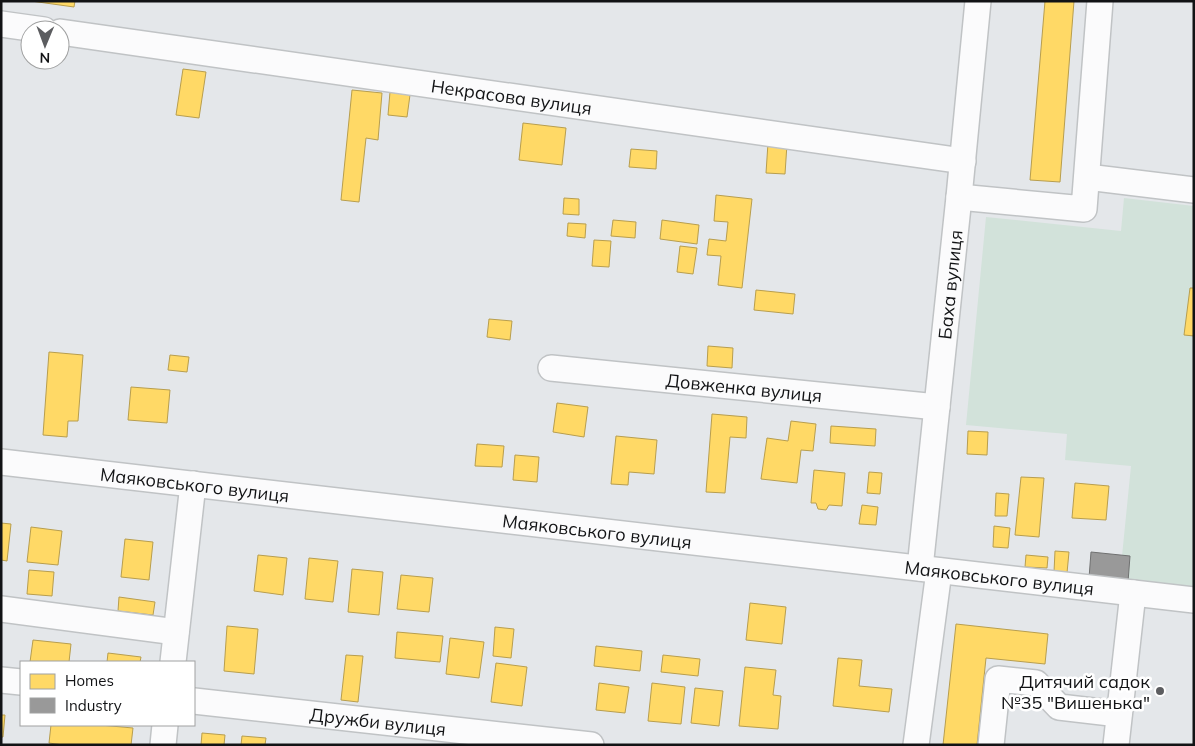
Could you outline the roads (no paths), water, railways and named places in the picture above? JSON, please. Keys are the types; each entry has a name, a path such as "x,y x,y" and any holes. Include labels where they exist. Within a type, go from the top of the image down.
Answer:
{"street":[{"name":"Баха вулиця","path":"916,745 929,569 937,407 978,1"},
{"path":"959,197 1084,208 1100,1"},
{"path":"1,24 20,27"},
{"name":"Некрасова вулиця","path":"70,33 963,161"},
{"path":"1087,178 1194,190"},
{"name":"Довженка вулиця","path":"552,368 937,407"},
{"name":"Маяковського вулиця","path":"1,462 1194,600"},
{"path":"173,661 193,484"},
{"path":"1116,745 1133,593"},
{"path":"1,610 176,632"},
{"path":"991,745 998,679 1036,683 1059,707 1119,714"},
{"path":"1,680 20,682"},
{"name":"Дружби вулиця","path":"195,701 591,745"},
{"path":"163,745 165,726"}],"place":[{"name":"Дитячий садок №35 \"Вишенька\"","path":"1160,691"}]}
